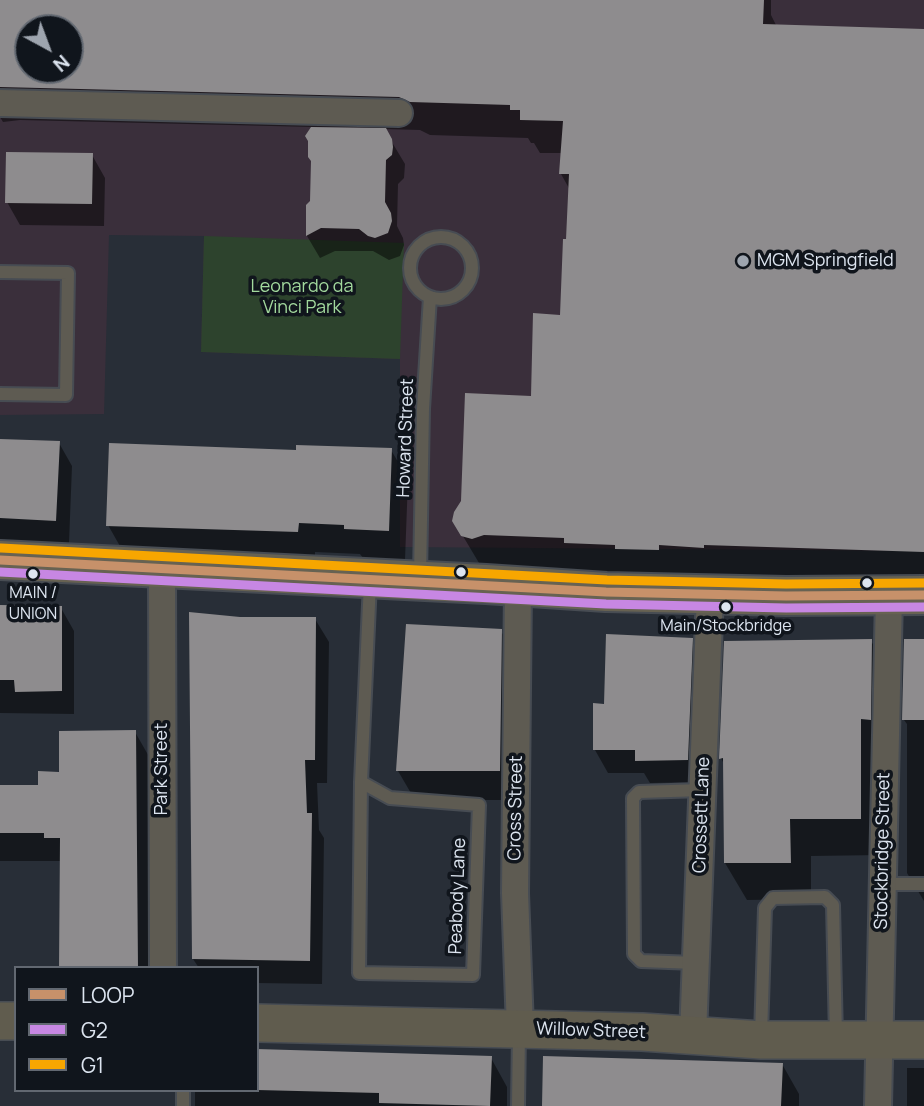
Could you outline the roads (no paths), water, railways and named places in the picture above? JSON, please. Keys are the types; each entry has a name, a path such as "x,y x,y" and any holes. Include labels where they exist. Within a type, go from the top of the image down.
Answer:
{"main road":[{"path":"0,561 419,580 606,592 907,595"}],"street":[{"path":"0,103 399,113"},
{"name":"Park Street","path":"162,569 163,966"},
{"name":"Cross Street","path":"518,587 515,892 520,1028"},
{"name":"Crossett Lane","path":"693,1035 710,594"},
{"name":"Stockbridge Street","path":"877,1106 883,884 907,595"},
{"name":"Willow Street","path":"259,1023 520,1028 761,1040 924,1040"}],"lane":[{"path":"433,238 454,240 463,246 472,264 467,285 451,298 430,297 416,286 411,267 412,258 423,243 433,238"},
{"path":"0,272 68,272 66,395 0,394"},
{"name":"Howard Street","path":"419,580 423,409 430,297"},
{"name":"Peabody Lane","path":"360,782 390,798 479,805 473,975 359,973 360,782 371,578"},
{"path":"696,963 641,961 634,954 633,798 639,792 703,790"},
{"path":"883,884 924,884"},
{"path":"761,1040 765,908 774,898 825,897 833,905 836,1040"},
{"path":"518,1106 520,1028"}],"place":[{"name":"MGM Springfield","path":"743,261"},
{"name":"MAIN / UNION","path":"33,574"},
{"name":"Main/Stockbridge","path":"726,607"}],"park label":[{"name":"Leonardo da Vinci Park","path":"302,297"}]}
